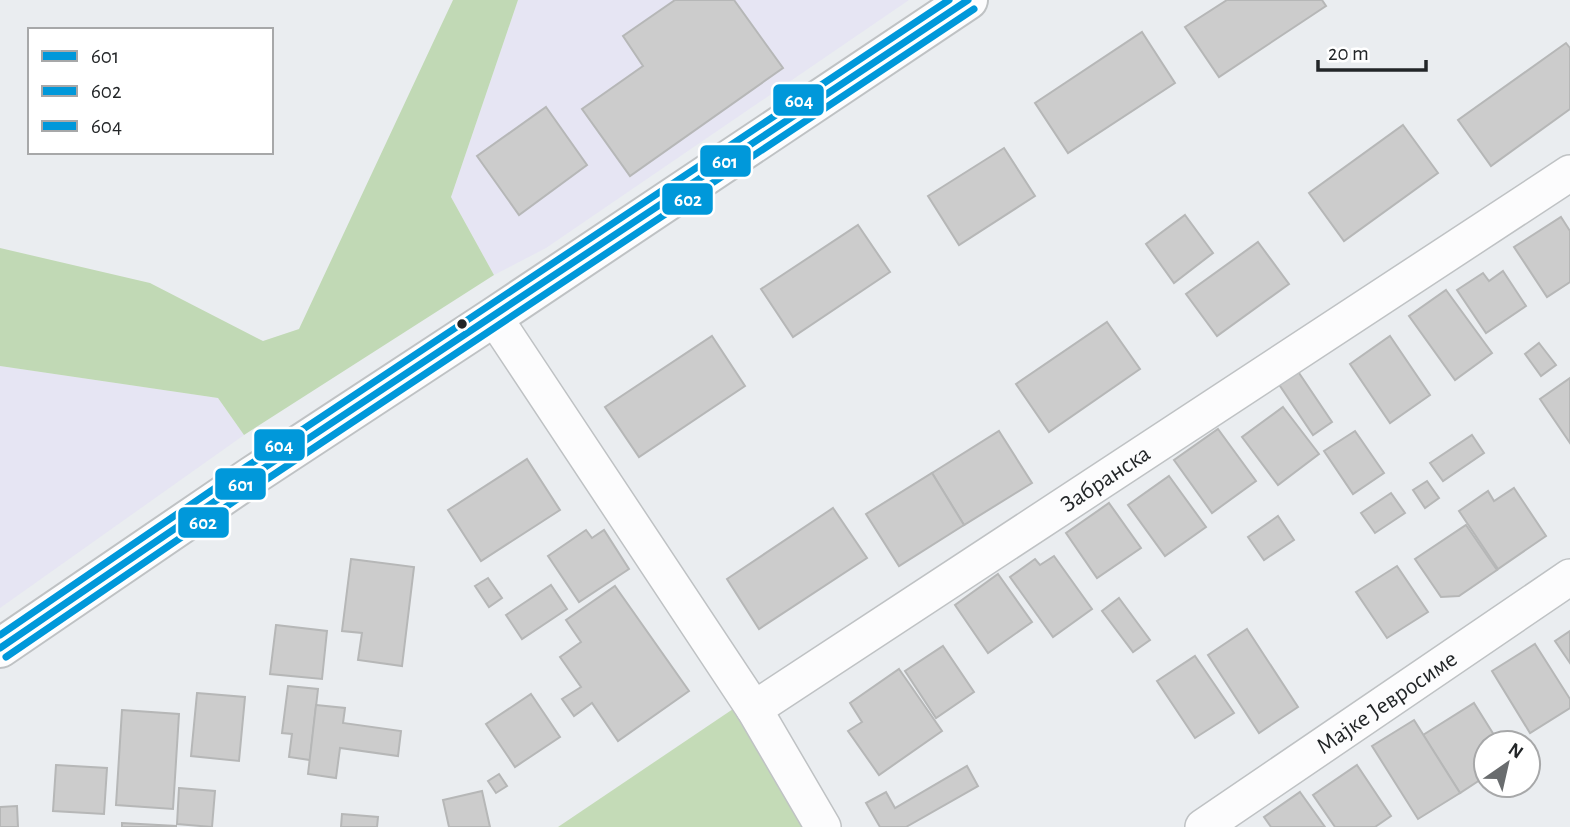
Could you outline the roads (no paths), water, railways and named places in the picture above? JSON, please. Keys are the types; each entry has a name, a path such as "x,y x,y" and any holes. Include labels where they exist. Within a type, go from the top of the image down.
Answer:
{"main road":[{"path":"0,648 252,476 968,0"}],"street":[{"name":"Забранска","path":"754,709 1570,173"},
{"path":"494,317 754,709 823,827"},
{"name":"Мајке Јевросиме","path":"1203,827 1570,577"}]}
